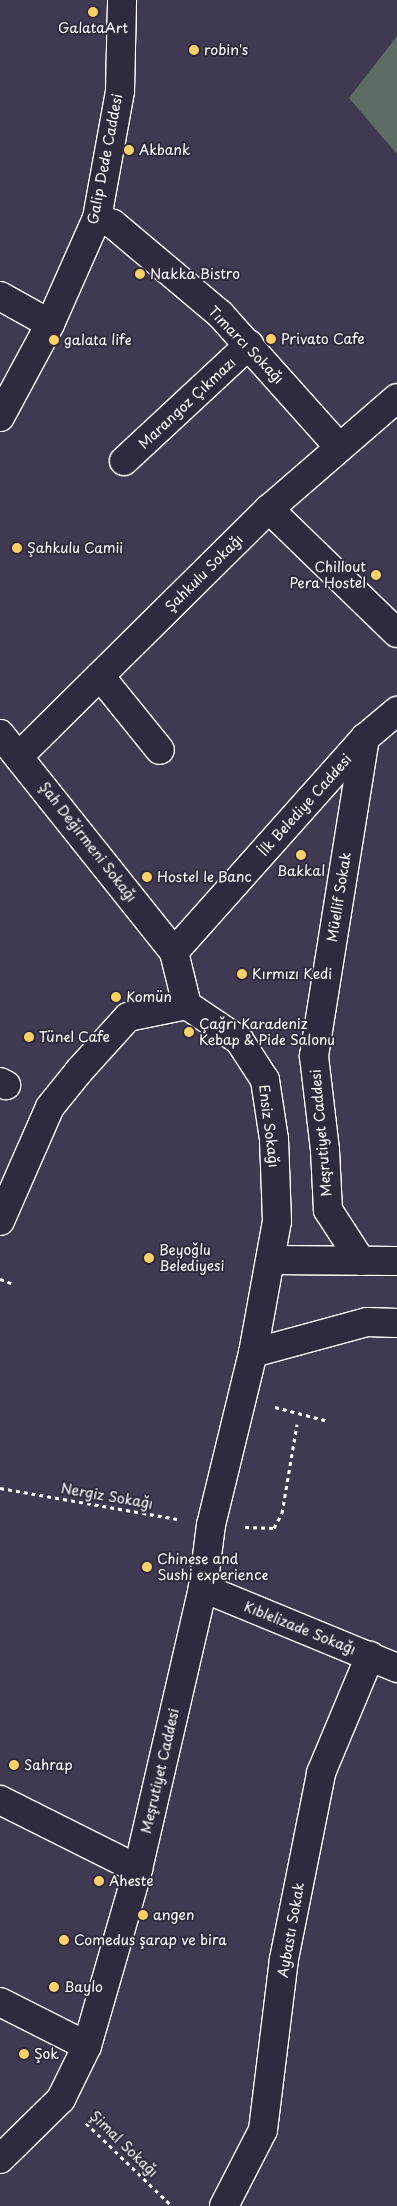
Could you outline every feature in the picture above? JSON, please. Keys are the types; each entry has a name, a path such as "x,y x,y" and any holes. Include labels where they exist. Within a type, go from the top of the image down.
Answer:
{"street":[{"name":"Galip Dede Caddesi","path":"0,417 50,324 97,218 120,91 122,0"},
{"name":"Tımarcı Sokağı","path":"97,218 113,224 221,315 339,447"},
{"path":"0,296 50,324"},
{"name":"Marangoz Çıkmazı","path":"124,460 249,345"},
{"name":"Şahkulu Sokağı","path":"19,756 269,509 397,398"},
{"path":"269,509 397,633"},
{"path":"100,676 160,750"},
{"name":"İlk Belediye Caddesi","path":"174,952 364,738 397,711"},
{"name":"Şah Değirmeni Sokağı","path":"0,734 174,952"},
{"name":"Müellif Sokak","path":"314,1056 364,738"},
{"path":"0,1221 50,1107 79,1071 128,1017 187,1005 174,952"},
{"name":"Ensiz Sokağı","path":"187,1005 239,1040 265,1080 274,1139 277,1221"},
{"name":"Meşrutiyet Caddesi","path":"314,1056 325,1150 328,1210 361,1261"},
{"name":"Meşrutiyet Caddesi","path":"0,2159 61,2099 87,2046 138,1869 203,1588 211,1525 254,1353 277,1221"},
{"path":"270,1260 397,1261"},
{"path":"254,1353 367,1322 397,1323"},
{"name":"Kıblelizade Sokağı","path":"203,1588 397,1668"},
{"name":"Aybastı Sokak","path":"224,2206 263,2130 284,1959 321,1773 370,1656"},
{"path":"0,1800 138,1869"},
{"path":"0,2002 87,2046"}],"path":[{"path":"0,1279 11,1283"},
{"path":"242,1398 328,1421"},
{"name":"Nergiz Sokağı","path":"0,1488 211,1525 274,1528 282,1513 297,1424"},
{"name":"Şimal Sokağı","path":"61,2099 172,2206"}],"green space":[{"path":"397,36 397,154 349,98"}],"place":[{"name":"GalataArt","path":"93,12"},
{"name":"robin's","path":"194,50"},
{"name":"Akbank","path":"129,150"},
{"name":"Nakka Bistro","path":"140,274"},
{"name":"Privato Cafe","path":"271,339"},
{"name":"galata life","path":"54,340"},
{"name":"Şahkulu Camii","path":"17,548"},
{"name":"Chillout Pera Hostel","path":"376,575"},
{"name":"Bakkal","path":"301,855"},
{"name":"Hostel le Banc","path":"147,877"},
{"name":"Kırmızı Kedi","path":"242,974"},
{"name":"Komün","path":"116,997"},
{"name":"Çağrı Karadeniz Kebap & Pide Salonu","path":"189,1032"},
{"name":"Tünel Cafe","path":"29,1037"},
{"name":"Beyoğlu Belediyesi","path":"149,1258"},
{"name":"Chinese and Sushi experience","path":"147,1567"},
{"name":"Sahrap","path":"14,1765"},
{"name":"Aheste","path":"99,1881"},
{"name":"angen","path":"143,1915"},
{"name":"Comedus şarap ve bira","path":"64,1940"},
{"name":"Baylo","path":"54,1987"},
{"name":"Şok","path":"24,2054"}]}
